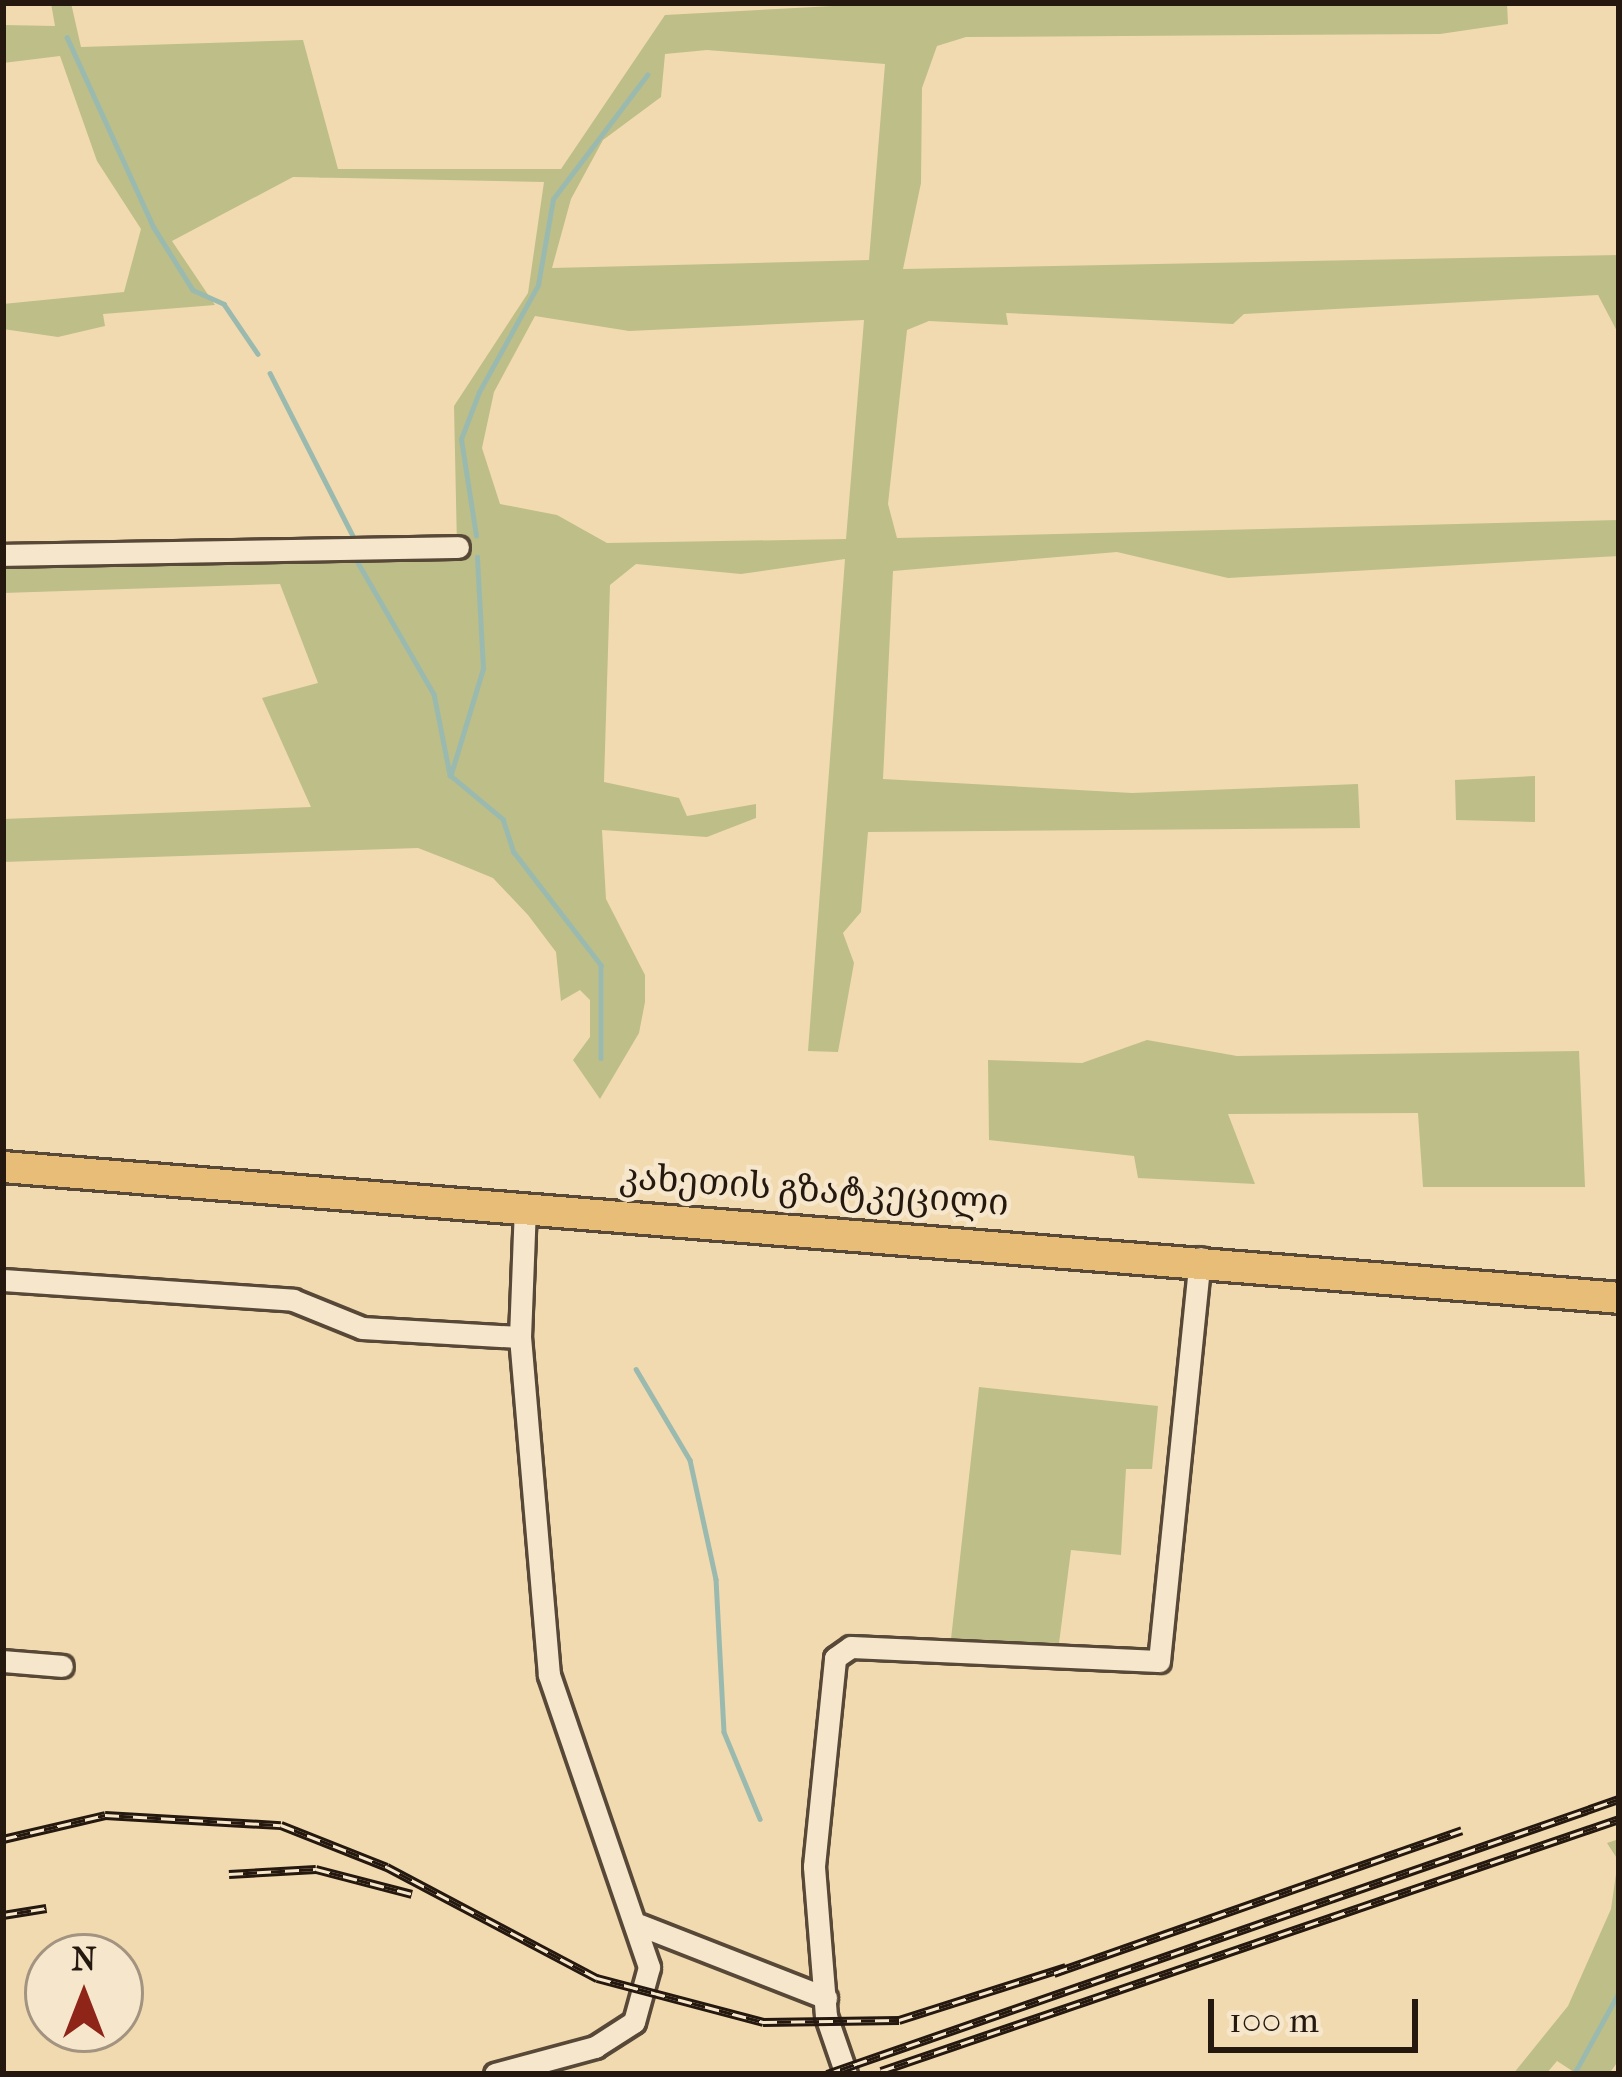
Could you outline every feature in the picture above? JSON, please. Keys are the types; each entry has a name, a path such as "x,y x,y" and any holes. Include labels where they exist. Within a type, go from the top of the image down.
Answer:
{"highway":[{"name":"კახეთის გზატკეცილი","path":"3,1167 1200,1258 1619,1298"}],"street":[{"path":"3,555 458,547"},
{"path":"495,2074 595,2047 634,2022 649,1967 640,1925 548,1675 520,1337 525,1208"},
{"path":"846,2074 826,1998 814,1866 819,1761 840,1650 1159,1661 1200,1258"},
{"path":"3,1280 293,1300 362,1328 520,1337"},
{"path":"3,1661 62,1666"},
{"path":"640,1925 826,1998"}],"green space":[{"path":"51,3 71,3 81,47 303,40 338,169 561,169 665,15 890,3 1507,3 1508,24 1440,34 966,37 937,46 922,88 921,183 903,269 1619,255 1619,335 1598,295 1244,314 1233,324 1006,313 1008,325 929,321 907,330 888,504 897,538 1619,520 1619,556 1228,578 1117,552 893,571 883,779 1132,793 1358,784 1360,828 868,832 861,912 843,933 854,963 838,1052 808,1051 845,559 741,574 636,564 610,585 604,782 679,798 687,816 756,804 756,818 707,837 602,830 606,899 645,975 645,1002 639,1033 600,1099 573,1060 590,1037 590,1000 580,990 561,1001 556,952 528,915 493,878 454,862 418,848 3,862 3,819 311,807 262,698 318,683 280,584 3,593 3,555 457,547 454,406 528,293 544,182 293,177 172,241 215,305 103,314 105,326 58,337 3,329 3,304 124,292 141,229 97,161 60,56 3,63 3,25 55,26","holes":["707,50 885,64 869,260 552,268 571,199 603,140 661,97 665,54","535,316 629,331 864,320 846,539 607,543 557,515 500,504 482,448 494,392"]},
{"path":"1535,776 1535,822 1456,820 1455,780"},
{"path":"1147,1040 1237,1056 1579,1051 1585,1187 1423,1187 1418,1113 1228,1114 1255,1184 1138,1178 1134,1156 989,1140 988,1060 1082,1063"},
{"path":"979,1387 1158,1406 1152,1469 1126,1469 1121,1555 1071,1550 1058,1651 950,1648"},
{"path":"1619,1839 1619,2060 1609,2074 1577,2074 1557,2061 1546,2074 1513,2074 1568,2006 1611,1909 1618,1860 1607,1843"}],"waterway":[{"path":"67,37 153,226 193,290 224,304 258,354"},
{"path":"476,536 461,439 479,392 538,285 553,199 647,75"},
{"path":"270,373 354,538"},
{"path":"451,774 483,669 477,557"},
{"path":"356,559 434,694 450,775 503,819 514,852 601,965 601,1058"},
{"path":"636,1369 690,1460 716,1579 724,1732 760,1819"},
{"path":"1574,2074 1619,1992"}],"railway":[{"path":"827,2074 1619,1799"},
{"path":"3,1839 105,1815 281,1825 387,1867 597,1978 763,2022 899,2020 1066,1967"},
{"path":"881,2071 1619,1819"},
{"path":"1054,1973 1462,1830"},
{"path":"229,1874 316,1869 412,1894"},
{"path":"3,1915 46,1908"}]}
